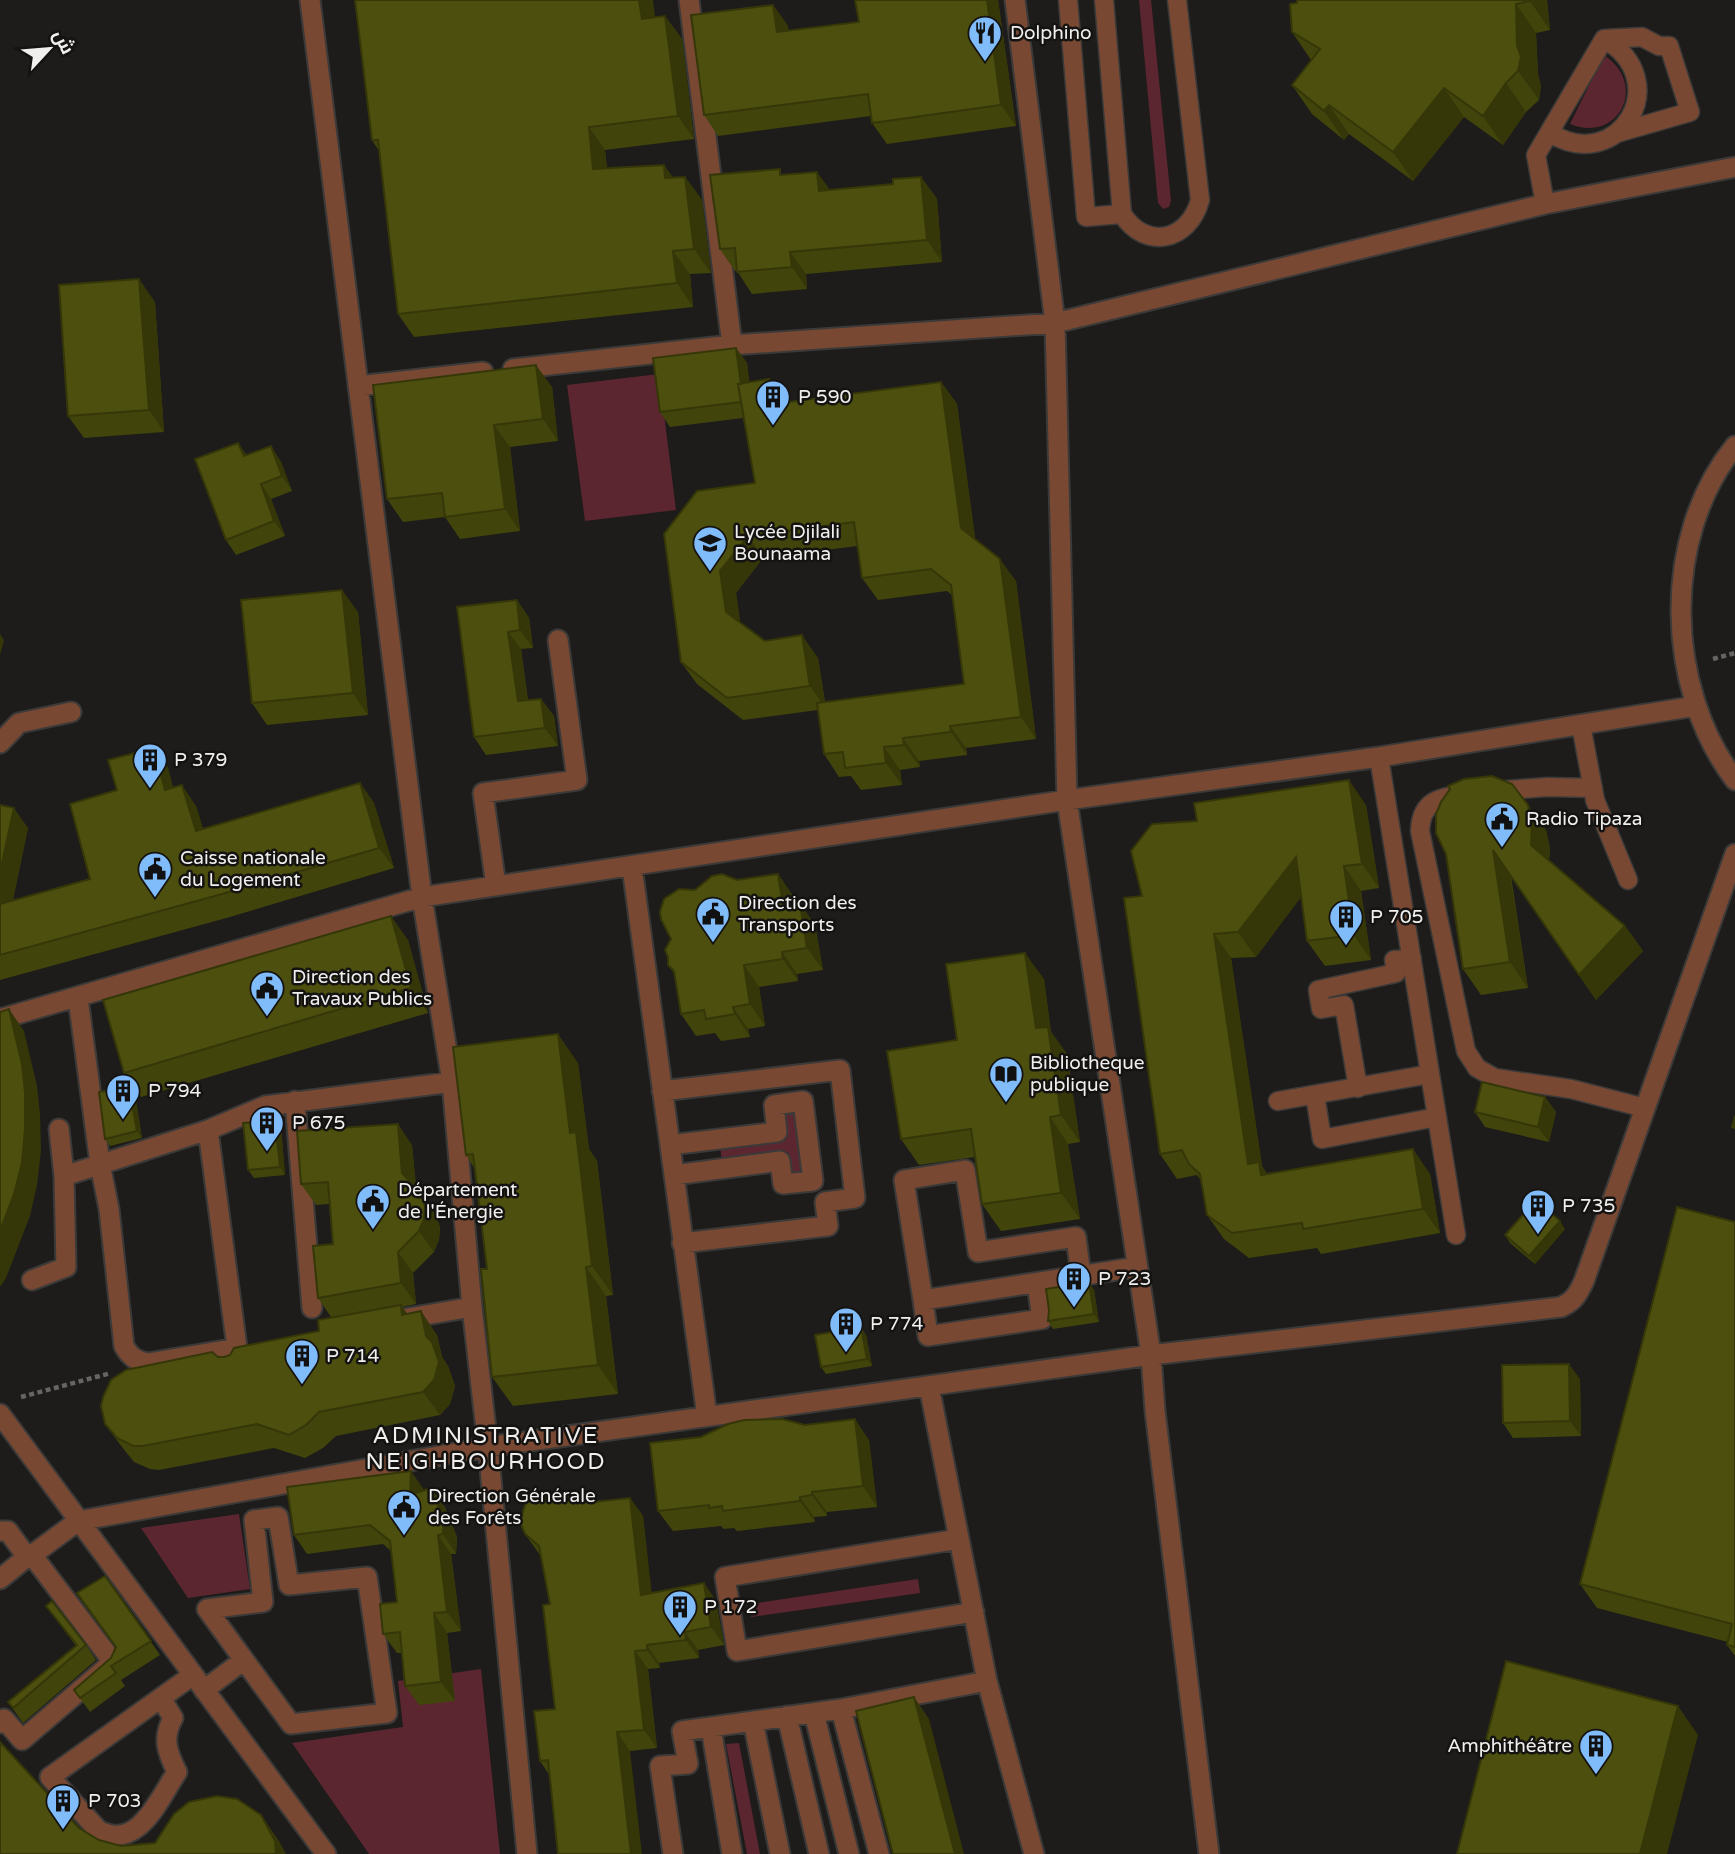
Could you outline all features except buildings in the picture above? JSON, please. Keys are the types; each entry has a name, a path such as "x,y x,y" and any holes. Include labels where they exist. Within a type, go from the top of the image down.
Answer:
{"street":[{"path":"310,0 422,897 452,1082 527,1854"},
{"path":"689,0 732,345"},
{"path":"1014,0 1055,323 1068,800 1151,1355 1157,1425 1209,1854"},
{"path":"358,386 732,345 1055,323 1545,204 1735,167"},
{"path":"1735,446 1726,456 1701,505 1686,557 1680,611 1685,666 1696,706 1706,733 1735,780"},
{"path":"496,886 483,793 577,780 558,640"},
{"path":"0,1020 422,897 1068,800 1379,757 1696,706"},
{"path":"0,743 19,723 71,712"},
{"path":"0,1579 78,1521 488,1447 1151,1355 1546,1310 1571,1302 1584,1281 1735,853"},
{"path":"632,867 707,1416"},
{"path":"78,998 100,1164 109,1209 124,1346 128,1354 148,1363 243,1347"},
{"path":"662,1091 840,1070 855,1198 825,1202 828,1226 682,1243"},
{"path":"64,1176 208,1130 265,1106 452,1082"},
{"path":"295,1101 312,1308"},
{"path":"670,1145 777,1132 774,1105 803,1101 813,1181 783,1184 780,1161 674,1175"},
{"path":"32,1280 66,1267 60,1129"},
{"path":"208,1130 243,1347 239,1369"},
{"path":"1037,1283 1042,1319 928,1336 904,1180 965,1170 978,1252 1076,1237 1082,1276"},
{"path":"923,1300 1137,1267"},
{"path":"381,1323 472,1307"},
{"path":"929,1386 987,1681 1034,1854"},
{"path":"6,1407 78,1521 326,1854"},
{"path":"278,1517 289,1585 367,1577 387,1713 292,1724 244,1660 207,1609 262,1602 254,1520 278,1517"},
{"path":"0,1531 8,1531 113,1662 22,1740 4,1719 0,1723"},
{"path":"959,1539 724,1577 737,1651 974,1612"},
{"path":"161,1698 173,1717 166,1742 169,1757 177,1772 144,1824 126,1833 108,1836 98,1830 50,1777 161,1698 244,1660"},
{"path":"673,1854 660,1766 688,1764 682,1731 841,1709 987,1681"},
{"path":"841,1709 879,1854"},
{"path":"814,1713 849,1854"},
{"path":"787,1716 819,1854"},
{"path":"753,1721 780,1854"},
{"path":"710,1727 732,1854"}],"lane":[{"path":"1068,0 1086,216 1122,214"},
{"path":"1104,0 1122,214 1128,223 1145,234 1166,237 1185,227 1197,210 1200,200 1177,0"},
{"path":"1550,132 1562,140 1590,144 1617,133 1690,112 1668,46 1659,46 1642,37 1605,38"},
{"path":"1545,204 1536,155 1605,38"},
{"path":"1605,38 1627,56 1638,83 1634,111 1617,133"},
{"path":"1581,725 1593,788 1604,824 1628,880"},
{"path":"1379,757 1456,1235"},
{"path":"1593,788 1547,787 1445,796 1426,809 1421,819 1420,831 1466,1051 1477,1068 1495,1078 1571,1089 1645,1108"},
{"path":"1358,1088 1345,1005 1321,1009 1318,990 1396,973 1394,960 1412,959"},
{"path":"1278,1101 1430,1074"},
{"path":"1315,1095 1322,1139 1437,1117"}],"path":[{"path":"6,1407 117,1371 135,1358"}],"shaded area":[{"path":"1139,0 1151,0 1171,201 1169,207 1163,209 1158,203"},
{"path":"1604,55 1617,67 1624,81 1626,95 1622,108 1614,119 1602,126 1587,128 1570,124"},
{"path":"659,374 676,510 585,521 567,385"},
{"path":"796,1111 804,1173 791,1175 788,1152 722,1160 720,1148 786,1140 783,1113"},
{"path":"239,1514 250,1589 188,1598 141,1528"},
{"path":"918,1579 920,1593 751,1617 750,1604"},
{"path":"481,1669 500,1854 369,1854 292,1743 403,1727 398,1681"},
{"path":"739,1743 760,1854 747,1854 726,1744"}],"place":[{"name":"Dolphino","path":"985,63"},
{"name":"P 590","path":"773,427"},
{"name":"Lycée Djilali Bounaama","path":"710,573"},
{"name":"P 379","path":"150,790"},
{"name":"Radio Tipaza","path":"1502,849"},
{"name":"Caisse nationale du Logement","path":"155,899"},
{"name":"Direction des Transports","path":"713,944"},
{"name":"P 705","path":"1346,947"},
{"name":"Direction des Travaux Publics","path":"267,1018"},
{"name":"Bibliotheque publique","path":"1006,1104"},
{"name":"P 794","path":"123,1121"},
{"name":"P 675","path":"267,1153"},
{"name":"Département de l'Énergie","path":"373,1231"},
{"name":"P 735","path":"1538,1236"},
{"name":"P 723","path":"1074,1309"},
{"name":"P 774","path":"846,1354"},
{"name":"P 714","path":"302,1386"},
{"name":"Direction Générale des Forêts","path":"404,1537"},
{"name":"P 172","path":"680,1637"},
{"name":"Amphithéâtre","path":"1596,1776"},
{"name":"P 703","path":"63,1831"}],"district":[{"name":"ADMINISTRATIVE NEIGHBOURHOOD","path":"486,1449"}]}
